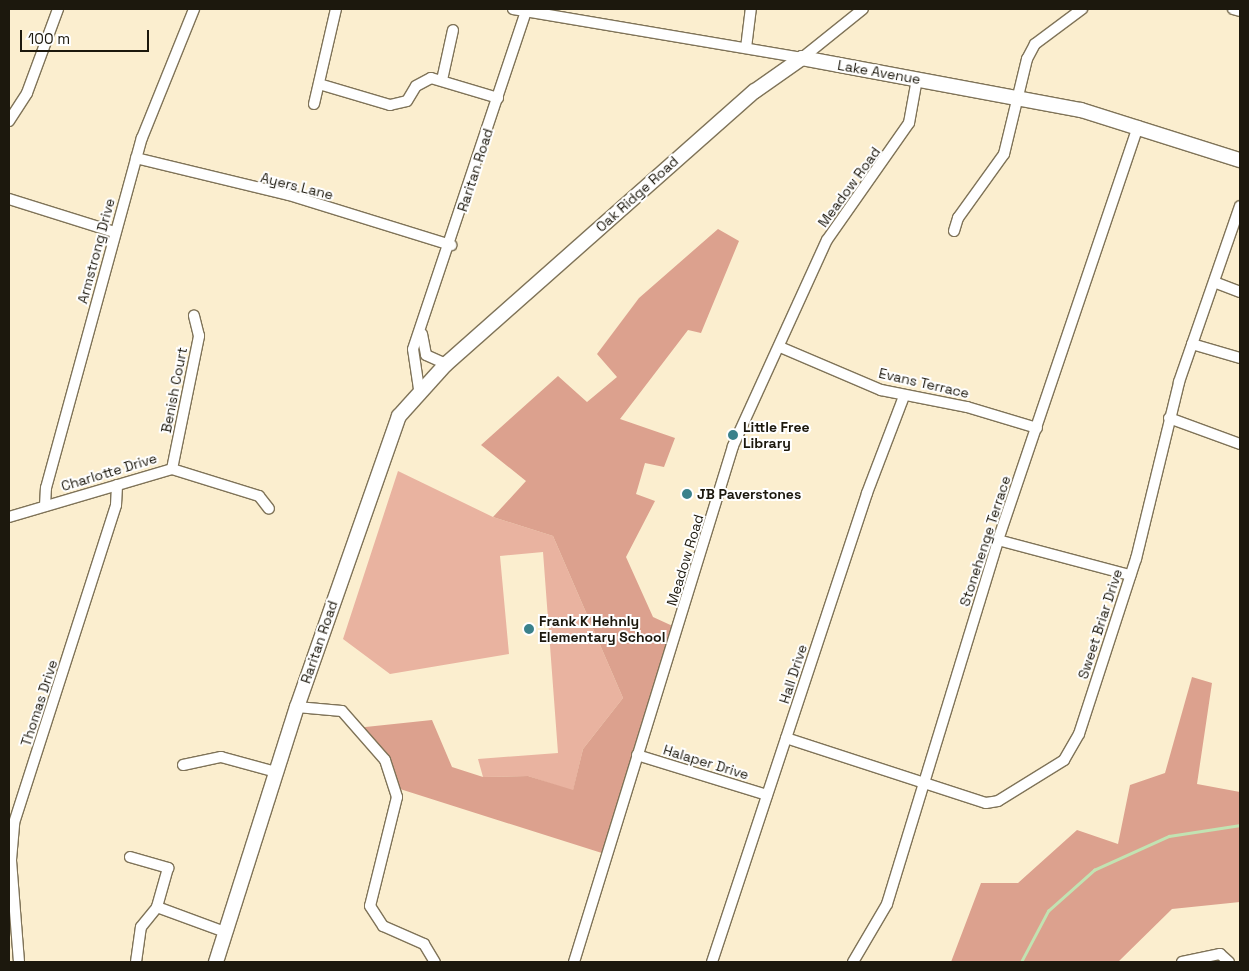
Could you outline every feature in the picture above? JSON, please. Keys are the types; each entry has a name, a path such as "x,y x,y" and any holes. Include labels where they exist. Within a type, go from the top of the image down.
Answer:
{"main road":[{"name":"Lake Avenue","path":"802,58 1020,96 1138,126 1240,160"},
{"name":"Oak Ridge Road","path":"419,389 740,103 802,58"},
{"name":"Raritan Road","path":"216,962 297,707 388,440 419,389"}],"street":[{"path":"9,121 27,93 58,9"},
{"name":"Armstrong Drive","path":"45,506 114,232 136,158 194,9"},
{"path":"314,104 336,9"},
{"name":"Lake Avenue","path":"513,9 802,58"},
{"path":"746,48 751,9"},
{"name":"Oak Ridge Road","path":"802,58 863,9"},
{"path":"954,231 958,218 1004,154 1020,96 1027,60 1036,44 1082,9"},
{"path":"1233,9 1240,11"},
{"name":"Raritan Road","path":"419,389 413,349 451,245 526,12"},
{"path":"442,80 453,30"},
{"name":"Meadow Road","path":"574,962 732,446 780,347 827,240 909,123 917,79"},
{"path":"319,84 398,105 407,101 421,81 442,80 498,98"},
{"name":"Stonehenge Terrace","path":"854,962 886,904 998,540 1138,126"},
{"name":"Ayers Lane","path":"136,158 236,186 289,195 451,245"},
{"path":"9,199 114,232"},
{"name":"Sweet Briar Drive","path":"786,738 923,784 991,803 1064,760 1079,734 1130,576 1169,418 1192,344 1240,206"},
{"path":"1214,282 1240,292"},
{"name":"Benish Court","path":"172,469 199,336 194,316"},
{"name":"Raritan Road","path":"422,328 426,355 446,364"},
{"path":"1192,344 1240,358"},
{"name":"Evans Terrace","path":"780,347 904,396 967,407 1037,428"},
{"name":"Hall Drive","path":"712,962 786,738 904,396"},
{"path":"1169,418 1240,444"},
{"name":"Charlotte Drive","path":"9,517 172,469 259,496 269,509"},
{"name":"Thomas Drive","path":"19,962 10,860 14,823 116,505 117,485"},
{"path":"998,540 1130,576"},
{"path":"297,707 342,711 385,760 394,779 394,818 373,883 370,906 378,921 424,944 435,962"},
{"name":"Halaper Drive","path":"637,755 767,795"},
{"path":"183,765 221,757 276,772"},
{"path":"130,857 168,868 157,907 140,927 136,962"},
{"path":"157,907 226,932"},
{"path":"1182,962 1220,954 1229,962"}],"shaded area":[{"path":"718,229 739,241 701,333 688,330 620,419 675,438 664,467 645,463 636,494 655,501 626,557 653,617 677,628 605,854 400,789 356,728 432,720 452,767 483,777 528,776 573,790 583,749 623,698 553,536 493,517 526,481 481,445 558,376 587,402 617,377 597,354 639,298"},
{"path":"398,471 493,517 553,536 623,698 583,749 573,791 528,776 483,777 478,759 558,753 543,552 500,556 509,654 390,674 343,639"},
{"path":"1192,677 1212,683 1197,784 1240,792 1240,902 1172,909 1118,962 951,962 981,883 1018,883 1077,830 1118,844 1130,785 1165,773"}],"waterway":[{"path":"1021,962 1048,911 1094,870 1169,836 1240,825"}],"place":[{"name":"Little Free Library","path":"733,435"},
{"name":"JB Paverstones","path":"687,494"},
{"name":"Frank K Hehnly Elementary School","path":"529,629"}]}
